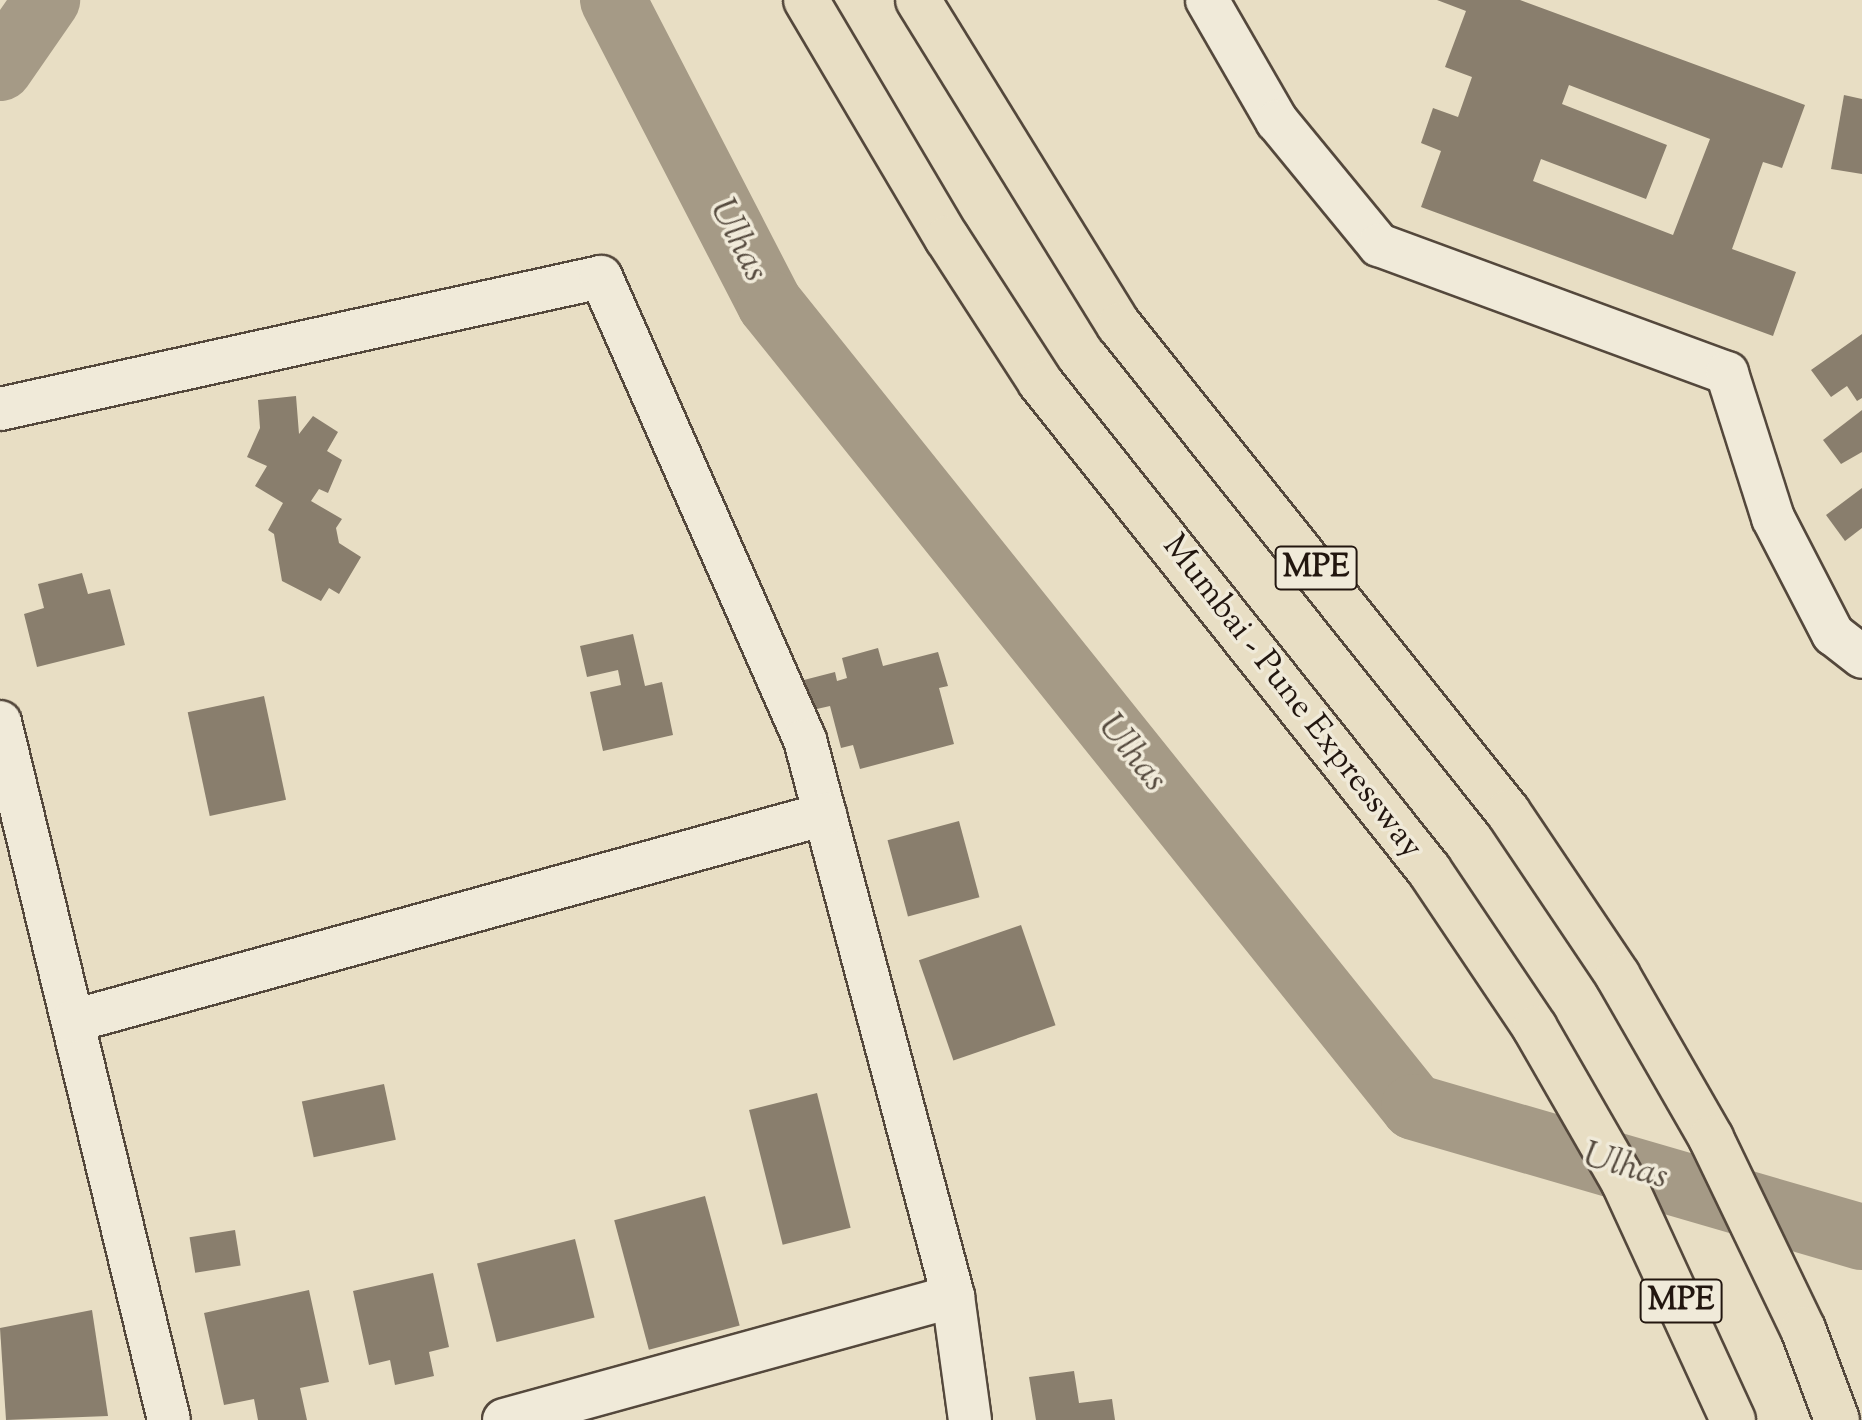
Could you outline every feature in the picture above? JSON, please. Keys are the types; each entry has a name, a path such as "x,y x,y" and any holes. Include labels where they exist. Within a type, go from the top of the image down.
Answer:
{"highway":[{"name":"Mumbai - Pune Expressway","path":"806,0 947,238 1040,382 1429,870 1546,1047 1624,1183 1713,1368 1733,1420"},
{"name":"MPE","path":"918,0 1119,325 1508,812 1618,976 1711,1138 1801,1326 1837,1420"}],"street":[{"path":"1207,0 1277,121 1379,245 1727,373 1773,518 1833,634 1862,657"},
{"path":"0,409 601,277 805,740 953,1296 970,1420"},
{"path":"0,722 169,1420"},
{"path":"73,1021 825,814"},
{"path":"504,1420 953,1296"}],"building":[{"path":"1437,0 1520,0 1805,105 1782,168 1763,162 1732,249 1796,272 1773,336 1421,207 1441,151 1421,143 1433,108 1458,117 1472,77 1445,67 1466,11","holes":["1569,85 1710,139 1673,235 1533,181 1541,159 1646,199 1667,145 1562,104"]},
{"path":"1844,95 1862,99 1862,174 1831,169"},
{"path":"1862,334 1862,398 1857,401 1847,386 1831,397 1811,370"},
{"path":"296,396 299,434 313,416 338,432 327,451 342,460 328,493 319,489 311,501 342,519 336,528 339,543 361,557 339,594 329,588 321,601 282,581 274,534 268,530 283,503 255,486 267,466 247,457 260,428 258,400"},
{"path":"1862,410 1862,452 1841,464 1823,440"},
{"path":"1862,488 1862,528 1845,541 1826,515"},
{"path":"82,573 88,594 110,589 125,645 37,667 24,614 44,608 38,584"},
{"path":"633,634 645,686 662,682 673,735 603,751 590,692 621,685 618,670 587,677 580,646"},
{"path":"878,648 883,666 938,652 948,686 939,688 954,744 860,769 853,745 841,748 830,706 808,711 800,681 835,672 837,681 847,678 842,658"},
{"path":"264,696 286,800 210,816 188,712"},
{"path":"959,821 979,897 908,916 888,840"},
{"path":"1021,925 1056,1025 953,1060 919,960"},
{"path":"384,1084 396,1140 314,1157 302,1101"},
{"path":"817,1093 851,1228 783,1245 749,1110"},
{"path":"705,1196 740,1325 649,1350 614,1220"},
{"path":"235,1230 241,1266 195,1273 190,1237"},
{"path":"575,1239 595,1318 497,1342 477,1263"},
{"path":"433,1273 449,1347 429,1352 434,1376 395,1385 390,1360 369,1365 353,1291"},
{"path":"309,1290 329,1382 300,1388 307,1420 258,1420 254,1399 224,1405 204,1313"},
{"path":"92,1310 108,1416 6,1420 0,1328"},
{"path":"1074,1371 1079,1403 1112,1399 1115,1420 1036,1420 1029,1377"}],"waterway":[{"name":"Ulhas","path":"0,68 47,0"},
{"name":"Ulhas","path":"613,0 770,304 1414,1107 1862,1237"}]}
